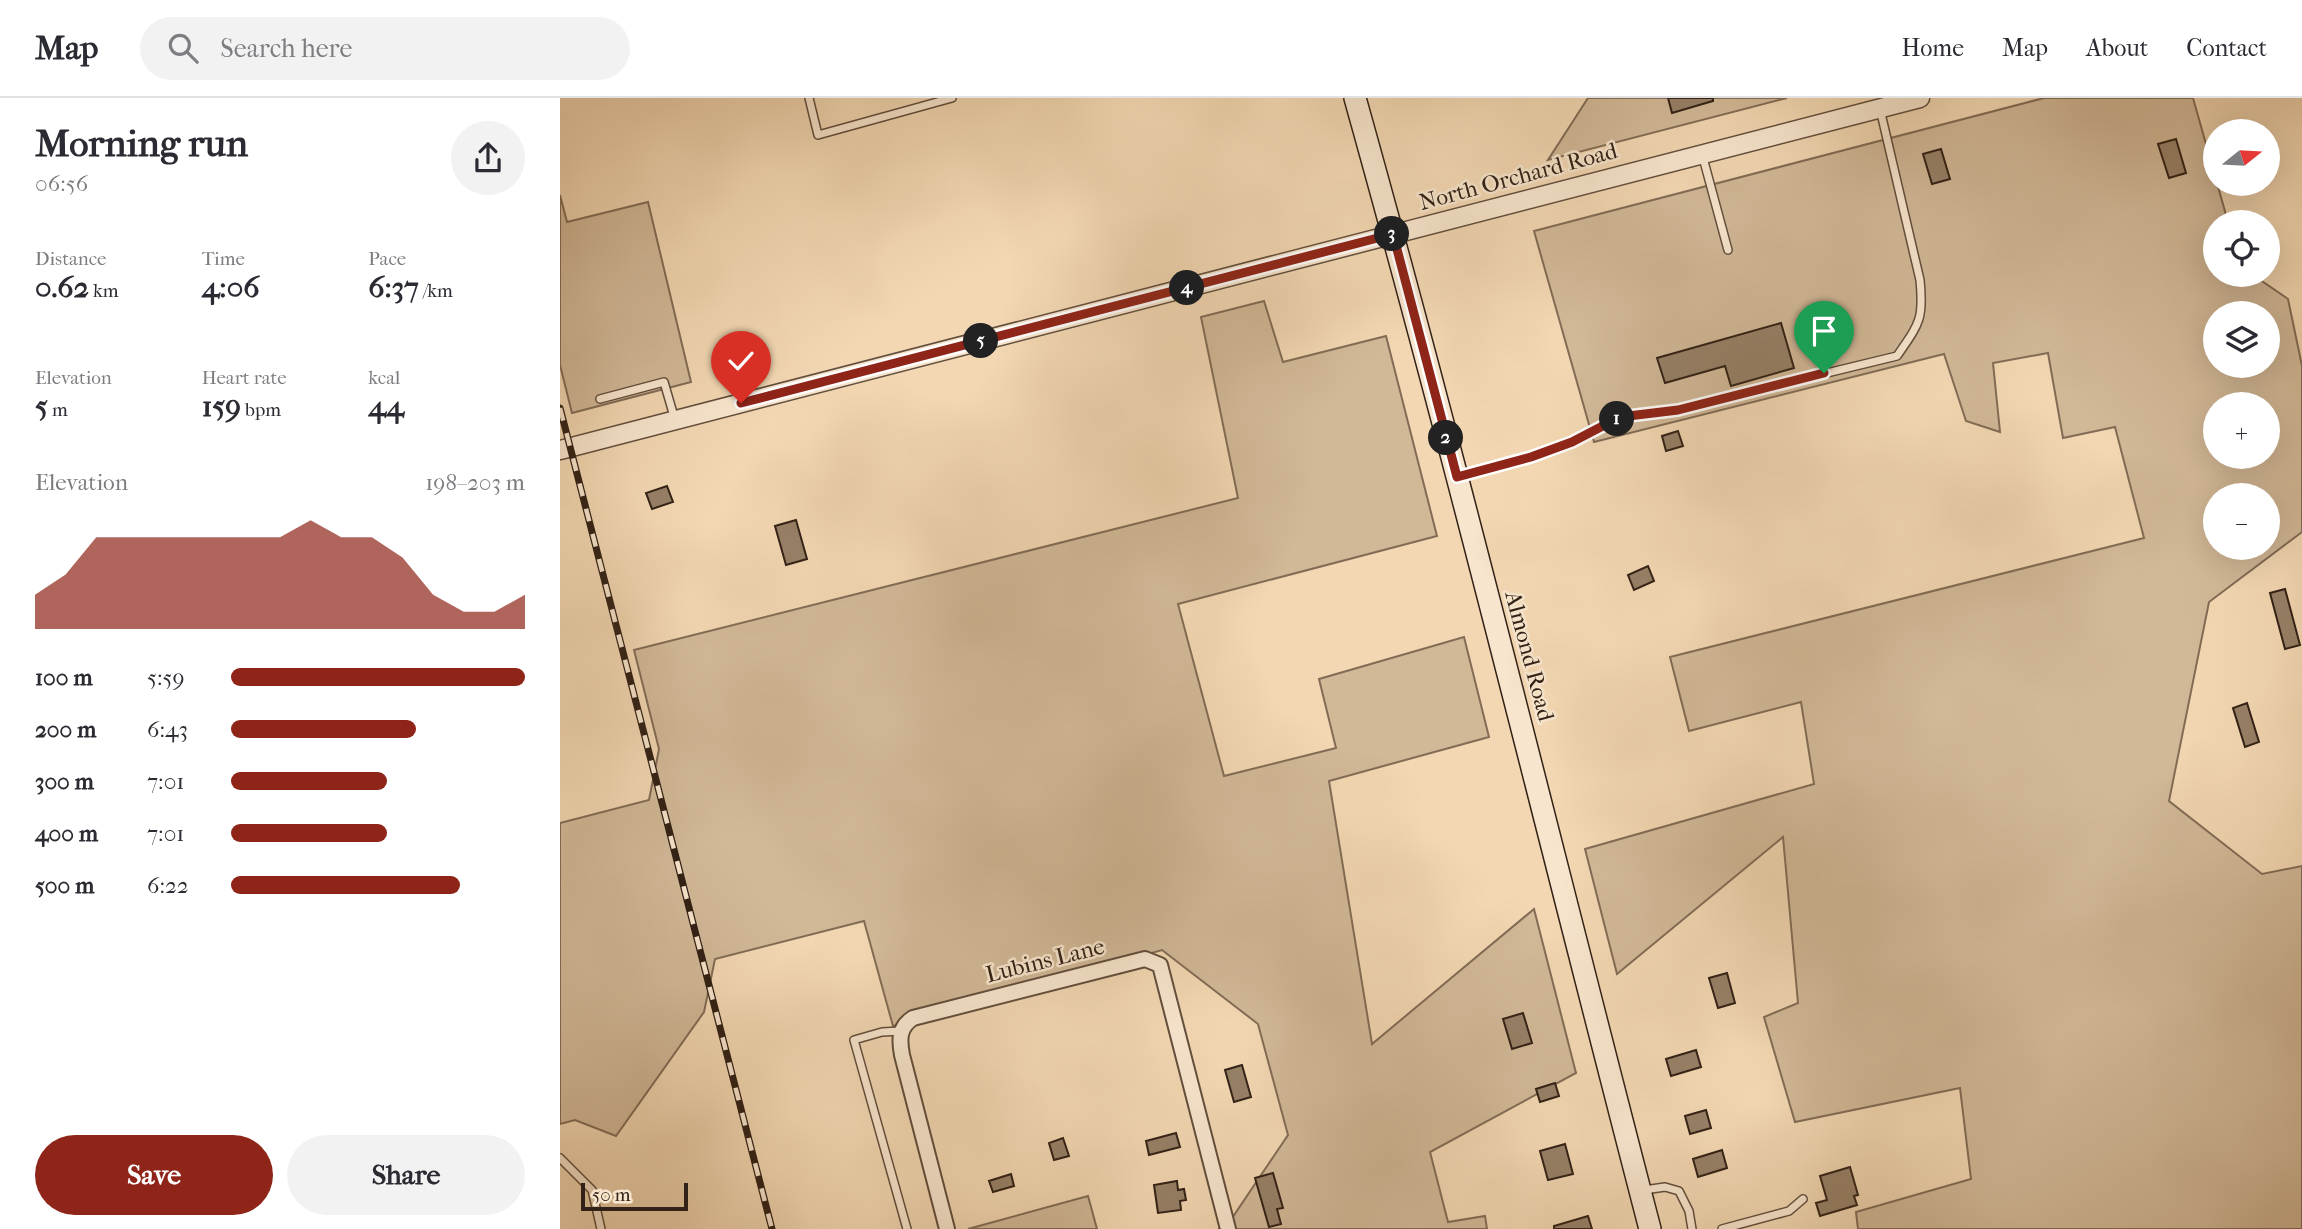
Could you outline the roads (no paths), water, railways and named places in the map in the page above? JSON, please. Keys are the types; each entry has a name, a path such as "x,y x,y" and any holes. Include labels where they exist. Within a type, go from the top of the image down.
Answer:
{"main road":[{"name":"Almond Road","path":"1355,98 1457,477 1650,1229"}],"street":[{"name":"North Orchard Road","path":"560,450 1920,98"},
{"name":"Lubins Lane","path":"901,1031 905,1023 913,1018 1145,959 1160,965 1228,1229"},
{"path":"901,1031 899,1042 944,1228"}],"lane":[{"path":"809,98 818,135 952,98"},
{"path":"917,98 919,107"},
{"path":"1457,477 1531,457 1572,442 1620,417 1678,410 1897,356 1918,327 1922,304 1920,280 1880,108"},
{"path":"1702,154 1728,250"},
{"path":"600,399 664,382 675,420"},
{"path":"901,1031 882,1032 854,1040 907,1229"},
{"path":"560,1158 592,1190 601,1229"},
{"path":"1639,1190 1665,1187 1679,1191 1684,1199 1692,1229"},
{"path":"1722,1229 1789,1211 1803,1199"}],"railway":[{"path":"560,408 772,1229"}]}
